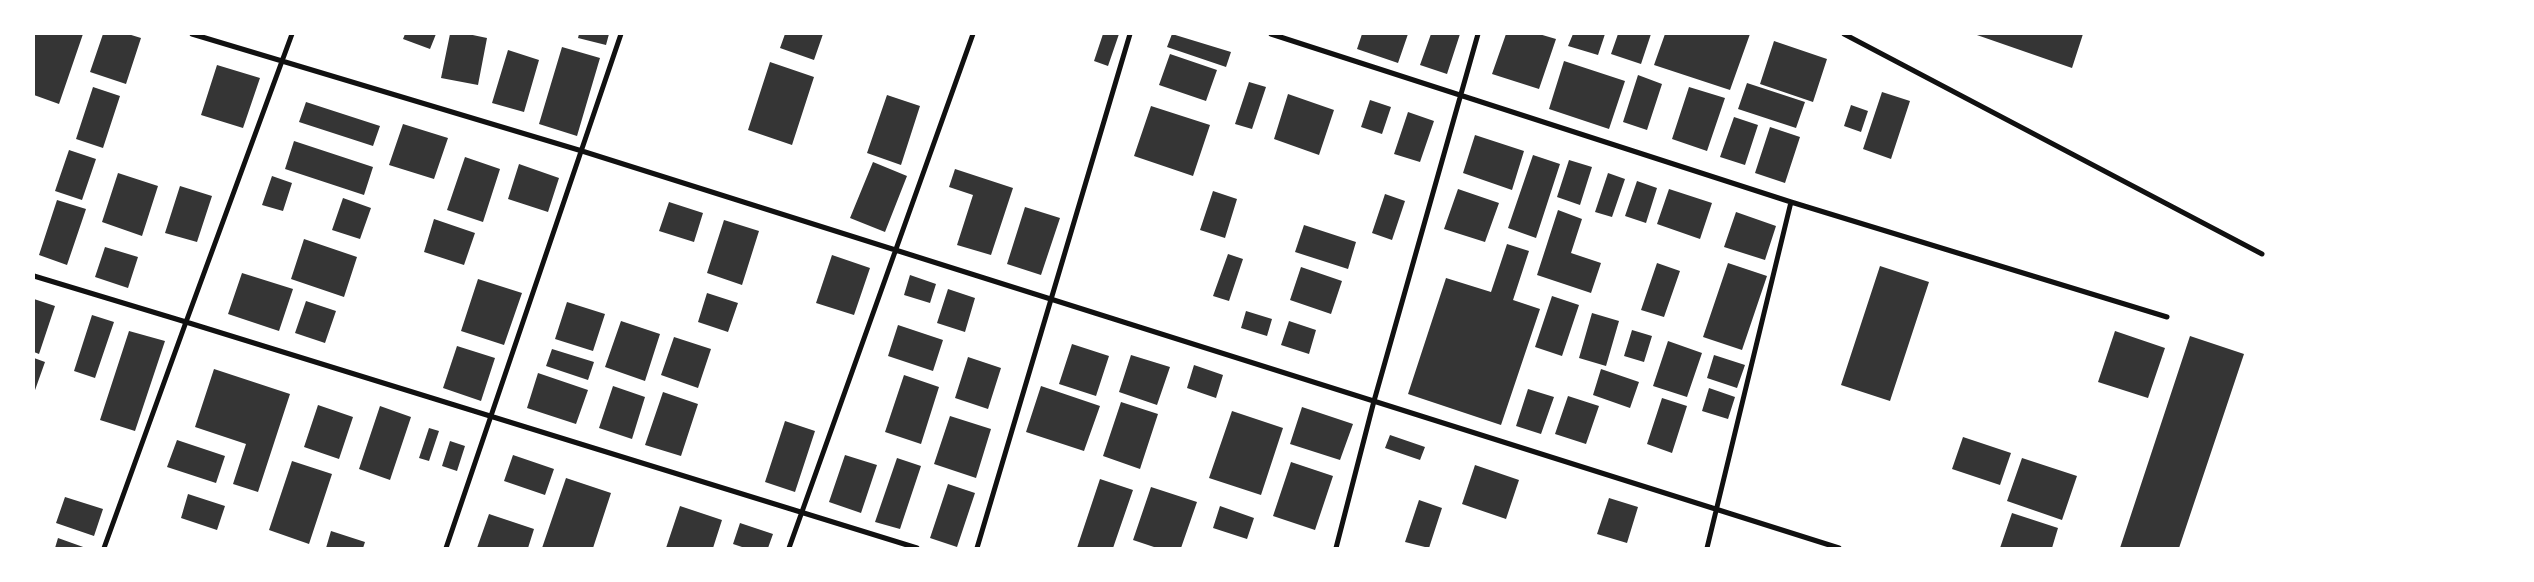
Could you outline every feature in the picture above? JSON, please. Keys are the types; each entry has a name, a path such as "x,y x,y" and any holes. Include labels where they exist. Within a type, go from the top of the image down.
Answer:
{"street":[{"path":"192,34 582,151 1839,548"},
{"path":"104,548 292,34"},
{"path":"446,548 622,34"},
{"path":"789,548 973,34"},
{"path":"977,548 1130,34"},
{"path":"1271,34 1791,202 2167,317"},
{"path":"1336,548 1374,401 1478,34"},
{"path":"1844,34 2262,254"},
{"path":"1707,548 1791,202"},
{"path":"34,276 917,548"}],"building":[{"path":"34,34 83,34 59,104 34,95"},
{"path":"103,34 128,34 141,38 126,84 90,72"},
{"path":"405,34 436,34 430,49 403,39"},
{"path":"450,34 468,34 487,38 478,85 441,78"},
{"path":"579,34 609,34 606,45 578,38"},
{"path":"785,34 823,34 814,60 780,48"},
{"path":"1103,34 1119,34 1108,66 1094,61"},
{"path":"1172,34 1231,52 1226,67 1167,47"},
{"path":"1362,34 1408,34 1398,63 1357,49"},
{"path":"1431,34 1460,34 1447,74 1420,65"},
{"path":"1506,34 1539,34 1556,39 1539,89 1492,74"},
{"path":"1573,34 1605,34 1598,55 1568,46"},
{"path":"1618,34 1651,34 1641,64 1611,54"},
{"path":"1665,34 1750,34 1730,90 1654,65"},
{"path":"1974,34 2083,34 2072,68"},
{"path":"1774,41 1827,59 1813,102 1760,84"},
{"path":"562,47 600,58 577,136 539,124"},
{"path":"508,50 539,60 524,112 492,103"},
{"path":"1170,54 1217,70 1206,101 1159,85"},
{"path":"1564,61 1625,81 1609,129 1549,109"},
{"path":"770,62 814,77 792,145 748,130"},
{"path":"217,65 260,78 243,128 201,115"},
{"path":"1638,75 1662,84 1647,130 1623,122"},
{"path":"1249,82 1266,87 1252,129 1235,124"},
{"path":"1747,83 1805,102 1796,128 1738,109"},
{"path":"93,87 120,96 103,148 76,139"},
{"path":"1689,87 1725,98 1707,151 1672,139"},
{"path":"1882,92 1910,101 1891,159 1863,149"},
{"path":"1288,94 1334,110 1319,155 1274,139"},
{"path":"887,95 920,106 901,165 867,153"},
{"path":"1370,100 1391,107 1382,134 1361,127"},
{"path":"306,102 380,126 373,146 299,122"},
{"path":"1851,105 1868,111 1861,132 1844,126"},
{"path":"1151,106 1210,125 1193,176 1134,156"},
{"path":"1408,112 1434,121 1420,162 1394,154"},
{"path":"1734,117 1758,125 1745,165 1720,157"},
{"path":"403,124 448,138 434,179 389,165"},
{"path":"1770,127 1800,137 1785,183 1755,173"},
{"path":"1475,135 1524,151 1512,190 1463,173"},
{"path":"294,141 373,167 364,195 285,169"},
{"path":"69,150 96,159 82,200 55,191"},
{"path":"1533,155 1560,164 1536,238 1508,228"},
{"path":"465,157 500,169 483,222 447,210"},
{"path":"1569,160 1592,167 1580,205 1557,197"},
{"path":"873,162 907,176 885,232 850,218"},
{"path":"519,164 559,178 548,212 508,199"},
{"path":"955,169 1013,188 991,255 957,245 973,195 949,187"},
{"path":"118,173 158,186 142,236 102,222"},
{"path":"1608,173 1625,179 1612,217 1595,212"},
{"path":"272,176 292,183 283,211 262,205"},
{"path":"1637,181 1657,188 1646,223 1625,216"},
{"path":"180,186 212,196 197,242 165,233"},
{"path":"1458,189 1499,203 1485,242 1444,229"},
{"path":"1669,189 1712,203 1700,239 1657,224"},
{"path":"1213,191 1237,199 1225,238 1200,230"},
{"path":"1385,194 1405,201 1392,240 1372,233"},
{"path":"343,198 371,208 360,239 332,230"},
{"path":"57,200 86,209 67,265 39,255"},
{"path":"669,202 703,213 694,242 659,231"},
{"path":"1025,207 1060,218 1041,275 1007,264"},
{"path":"1558,210 1582,219 1571,253 1601,263 1591,293 1537,275"},
{"path":"1736,212 1776,226 1765,260 1724,247"},
{"path":"434,219 475,233 464,265 424,252"},
{"path":"724,220 759,231 742,285 707,273"},
{"path":"1304,225 1356,242 1348,269 1295,252"},
{"path":"304,239 357,257 344,297 291,279"},
{"path":"1507,244 1529,251 1513,300 1540,309 1501,425 1408,394 1446,278 1491,292"},
{"path":"105,247 138,257 128,288 95,277"},
{"path":"1228,254 1243,259 1229,301 1213,296"},
{"path":"832,255 870,268 854,315 816,303"},
{"path":"1657,263 1680,271 1664,317 1641,310"},
{"path":"1728,263 1767,276 1742,350 1703,337"},
{"path":"1880,266 1929,282 1890,401 1841,385"},
{"path":"1301,267 1342,281 1331,314 1290,300"},
{"path":"242,273 293,289 279,331 228,314"},
{"path":"910,275 936,284 930,303 904,295"},
{"path":"478,279 522,293 504,345 461,331"},
{"path":"948,289 975,298 965,332 937,323"},
{"path":"707,293 738,303 728,332 698,322"},
{"path":"1552,296 1579,305 1562,356 1535,347"},
{"path":"34,299 55,306 39,354 34,352"},
{"path":"306,301 336,311 325,343 295,333"},
{"path":"567,302 605,314 593,351 555,339"},
{"path":"1246,311 1272,319 1267,336 1241,328"},
{"path":"1592,313 1619,321 1606,366 1579,358"},
{"path":"92,315 114,322 95,378 74,371"},
{"path":"621,321 660,334 645,381 605,367"},
{"path":"1289,321 1316,330 1309,354 1281,345"},
{"path":"898,325 943,340 933,371 888,356"},
{"path":"1632,330 1652,336 1644,362 1624,356"},
{"path":"129,331 165,341 135,431 100,420"},
{"path":"2115,331 2165,348 2148,398 2098,382"},
{"path":"2190,336 2244,354 2179,548 2120,548"},
{"path":"674,337 711,349 698,388 661,375"},
{"path":"1668,341 1702,353 1687,397 1653,386"},
{"path":"1072,344 1109,356 1096,396 1059,384"},
{"path":"457,346 495,358 481,401 443,388"},
{"path":"552,349 594,362 588,380 546,366"},
{"path":"1131,355 1170,367 1157,405 1119,392"},
{"path":"1714,355 1745,365 1737,388 1707,378"},
{"path":"968,357 1001,368 988,409 955,398"},
{"path":"34,358 45,362 34,393"},
{"path":"1194,365 1223,375 1216,398 1187,388"},
{"path":"214,369 290,394 258,492 233,484 246,444 195,427"},
{"path":"1601,369 1639,382 1630,408 1593,395"},
{"path":"538,373 588,390 576,424 527,408"},
{"path":"904,375 939,387 921,444 885,432"},
{"path":"613,386 645,397 632,439 599,428"},
{"path":"1041,386 1100,406 1084,451 1026,432"},
{"path":"1709,388 1735,397 1728,419 1702,411"},
{"path":"1528,389 1554,397 1541,434 1516,426"},
{"path":"663,392 698,404 681,456 645,445"},
{"path":"1568,396 1599,406 1586,444 1555,434"},
{"path":"1662,398 1687,406 1672,453 1647,444"},
{"path":"1121,402 1158,414 1140,469 1103,456"},
{"path":"318,405 353,417 339,459 304,447"},
{"path":"380,406 411,417 390,480 359,469"},
{"path":"1302,407 1353,424 1340,460 1290,444"},
{"path":"1232,411 1283,428 1261,495 1209,478"},
{"path":"950,416 991,429 976,478 934,464"},
{"path":"785,421 815,431 795,492 765,482"},
{"path":"429,428 439,431 429,461 419,458"},
{"path":"1390,435 1425,447 1420,460 1385,448"},
{"path":"1963,437 2011,453 2000,485 1952,469"},
{"path":"177,440 225,456 216,483 167,467"},
{"path":"450,441 465,446 457,471 442,466"},
{"path":"513,455 554,469 545,495 504,481"},
{"path":"845,455 877,465 861,513 829,502"},
{"path":"897,458 921,466 900,529 875,522"},
{"path":"2022,458 2077,476 2062,520 2007,501"},
{"path":"292,461 332,474 309,544 269,530"},
{"path":"1291,462 1333,476 1315,530 1273,516"},
{"path":"1475,465 1519,480 1506,519 1462,504"},
{"path":"566,478 611,493 593,548 542,548"},
{"path":"1100,479 1133,490 1113,548 1077,548"},
{"path":"948,484 975,493 957,547 930,538"},
{"path":"1151,487 1197,502 1181,548 1157,548 1133,540"},
{"path":"188,494 225,506 217,530 181,518"},
{"path":"65,497 103,509 94,536 56,523"},
{"path":"1609,498 1638,507 1627,543 1597,534"},
{"path":"1419,500 1442,508 1429,548 1405,542"},
{"path":"680,506 722,520 713,548 666,548"},
{"path":"1220,506 1254,518 1247,539 1213,528"},
{"path":"2012,513 2058,528 2052,548 2000,548"},
{"path":"489,514 534,529 528,548 477,548"},
{"path":"740,523 773,534 768,548 745,548 733,544"},
{"path":"331,531 365,542 363,548 326,548"},
{"path":"58,538 86,548 55,548"}]}
